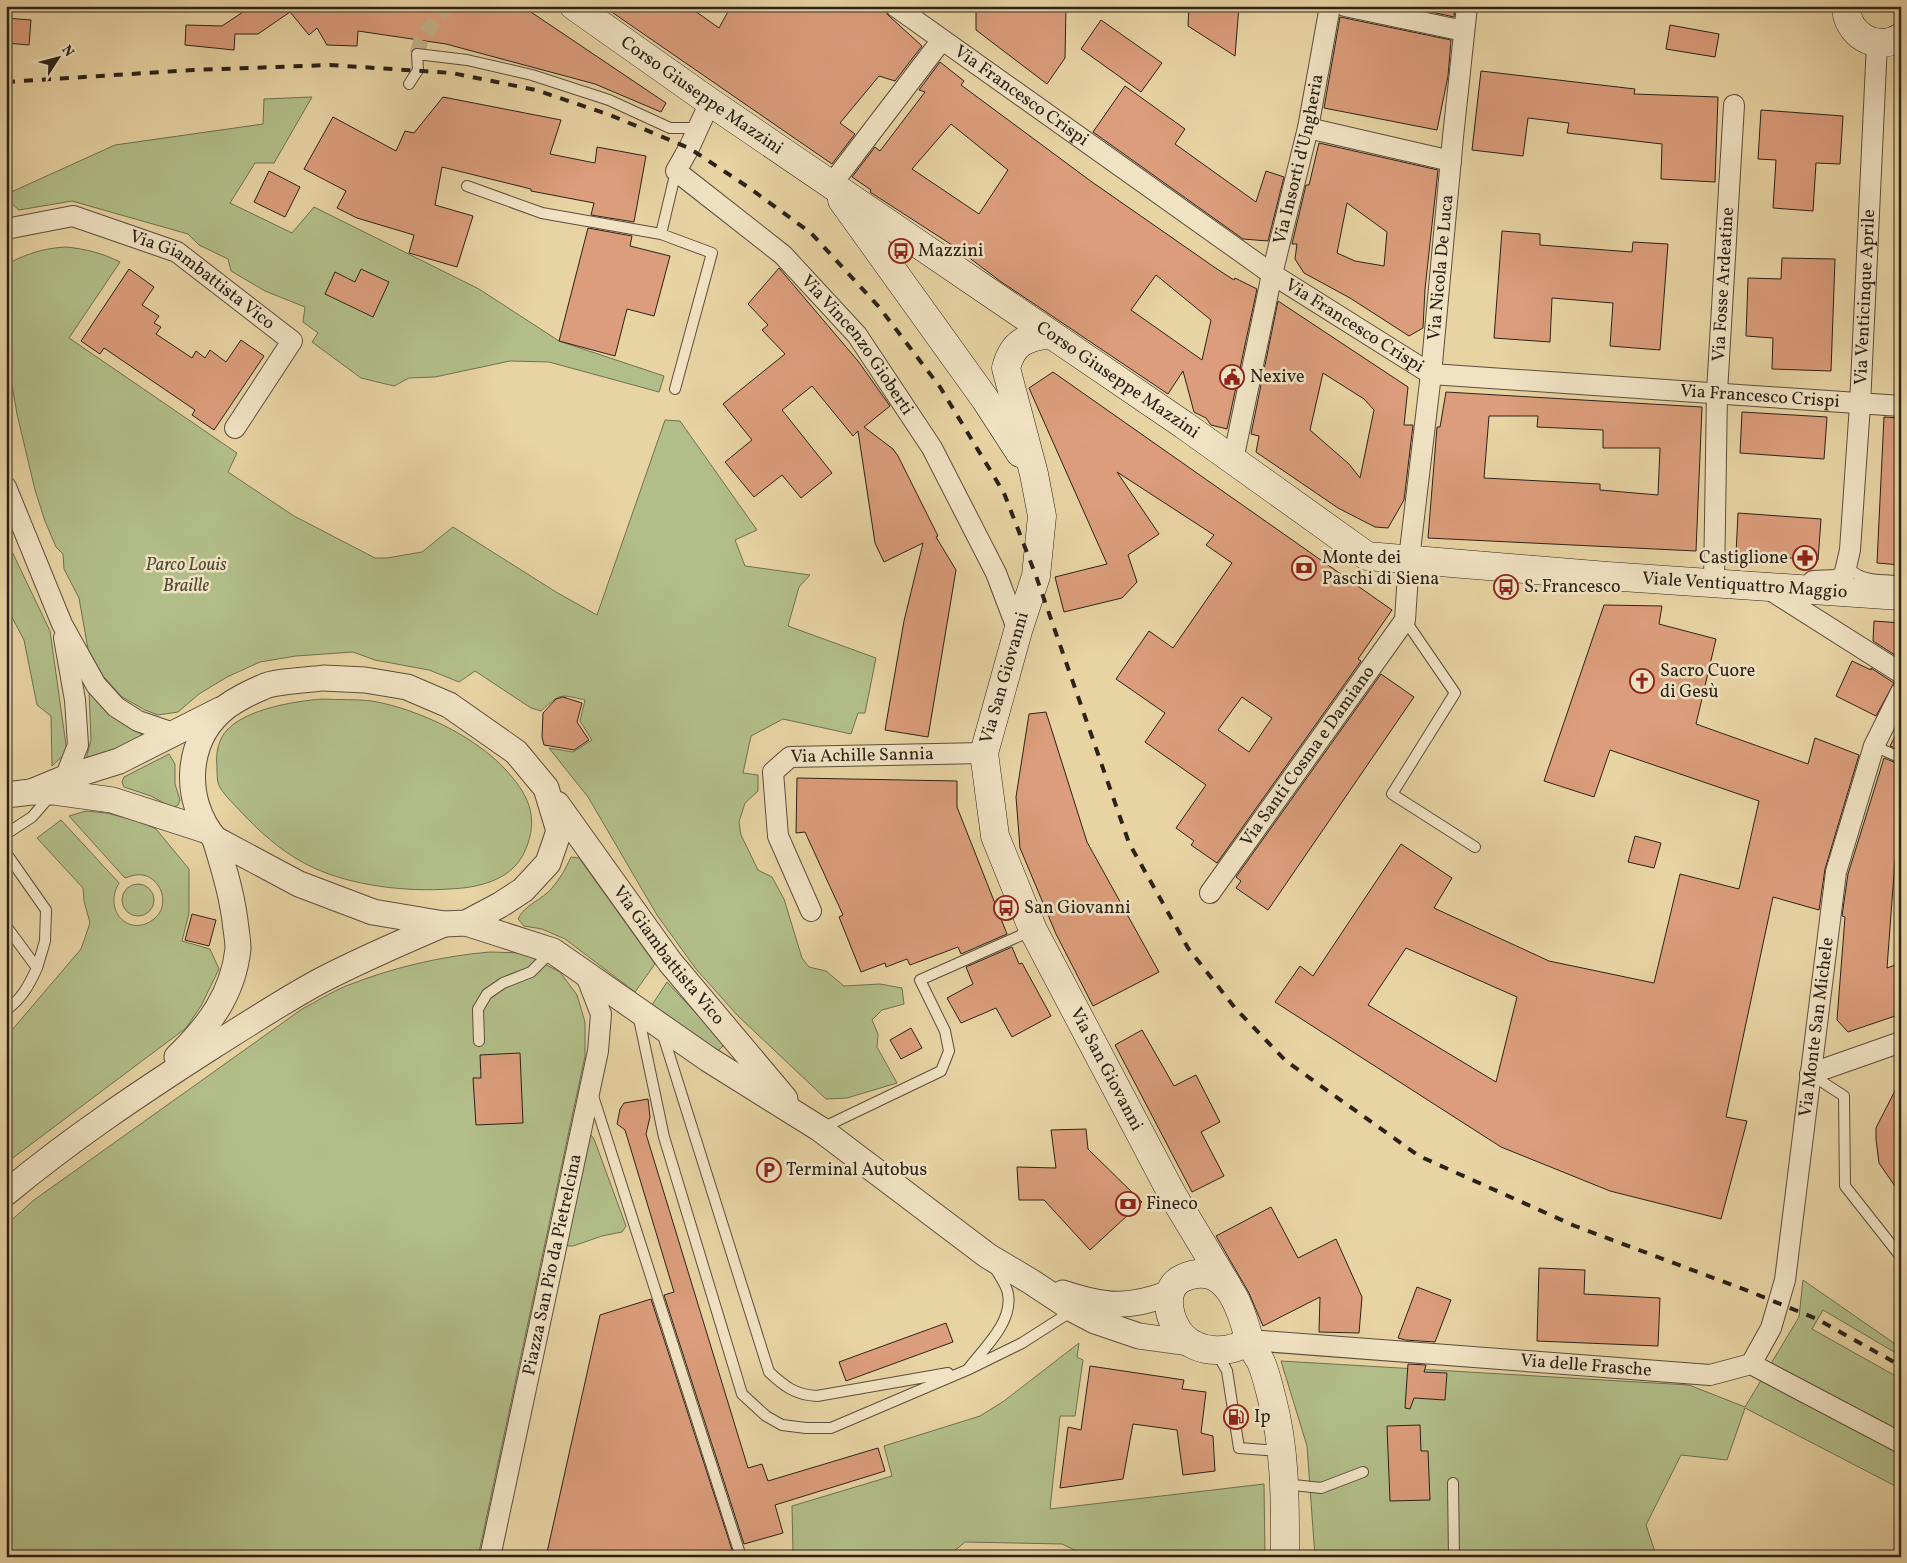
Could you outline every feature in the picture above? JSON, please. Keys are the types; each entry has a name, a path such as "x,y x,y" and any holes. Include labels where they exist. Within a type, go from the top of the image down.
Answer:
{"main road":[{"name":"Corso Giuseppe Mazzini","path":"574,6 710,102 1233,460 1366,556 1409,559"},
{"path":"1846,6 1846,16 1853,29 1863,38 1892,41"},
{"name":"Corso Giuseppe Mazzini","path":"831,185 985,399 1034,474"},
{"name":"Via San Giovanni","path":"1050,334 1032,337 1018,345 1010,356 1006,368 1034,474 1042,516 1036,576 1018,631 984,753 995,836 1034,930 1172,1194 1228,1287"},
{"name":"Viale Ventiquattro Maggio","path":"1409,559 1901,596"},
{"name":"Via San Giovanni","path":"1172,1194 1180,1214 1184,1235 1185,1257 1175,1286"},
{"path":"1220,1346 1243,1313 1228,1287 1218,1279 1206,1274 1193,1274 1175,1286 1169,1305 1177,1329 1262,1364 1272,1399 1286,1484 1285,1557"}],"street":[{"name":"Via Francesco Crispi","path":"895,6 1272,274 1431,374 1716,392 1860,405 1901,406"},
{"name":"Via Insorti d'Ungheria","path":"1233,460 1272,274 1308,128 1330,6"},
{"path":"1346,6 1464,31"},
{"name":"Via Nicola De Luca","path":"1405,620 1409,559 1431,374 1467,6"},
{"name":"Via Francesco Crispi","path":"831,185 941,40"},
{"name":"Via Venticinque Aprile","path":"1765,587 1779,581 1836,580 1844,576 1850,550 1860,405 1892,41"},
{"path":"676,171 699,128 710,102"},
{"name":"Via Fosse Ardeatine","path":"1714,583 1716,392 1734,105"},
{"path":"1308,128 1451,161"},
{"name":"Via Vincenzo Gioberti","path":"676,171 783,255 858,335 932,448 996,573 1018,631"},
{"name":"Via Giambattista Vico","path":"6,229 73,216 177,252 292,341 235,428"},
{"path":"6,489 62,624 96,685 116,707 138,720 173,733"},
{"path":"1765,587 1901,673"},
{"name":"Via Santi Cosma e Damiano","path":"1210,893 1405,620"},
{"path":"50,788 78,745 75,700 62,624"},
{"name":"Via Giambattista Vico","path":"226,707 265,686 324,678 365,680 407,687 449,705 516,752 546,788 670,962 810,1122"},
{"name":"Via Monte San Michele","path":"1751,1364 1771,1328 1785,1280 1836,872 1874,746 1901,692"},
{"path":"6,795 50,788 119,761 226,707"},
{"path":"141,1092 199,1035 215,1014 231,981 238,947 235,915 229,888 211,835 195,802 191,775 195,753 207,727 226,707"},
{"name":"Via Achille Sannia","path":"811,911 778,836 773,772 790,757 984,753"},
{"path":"50,788 112,800 211,835"},
{"path":"6,1193 141,1092 320,982 376,953 500,905 523,890 548,863 559,831 546,788"},
{"name":"Via Giambattista Vico","path":"211,835 299,884 373,912 455,924 553,951 708,1059 810,1122 988,1256 1074,1310 1102,1323 1139,1336 1220,1346"},
{"name":"Piazza San Pio da Pietrelcina","path":"490,1557 598,1051 601,1014 585,973"},
{"path":"1810,1074 1901,1042"},
{"name":"Via Giambattista Vico","path":"1030,1281 1081,1299 1108,1304 1128,1305 1146,1302 1175,1286"},
{"name":"Via delle Frasche","path":"1220,1346 1710,1375 1751,1364"},
{"path":"1751,1364 1901,1443"}],"lane":[{"path":"409,84 418,70 417,54 467,60 503,67 569,86 618,104 670,128 699,128"},
{"path":"661,234 676,171"},
{"path":"467,186 542,213 661,234 712,253 675,389"},
{"path":"1850,550 1850,568 1855,574 1866,578 1901,581"},
{"path":"1405,620 1455,693 1392,794 1475,848"},
{"path":"1874,746 1901,758"},
{"path":"6,834 32,817 50,788"},
{"path":"6,853 46,910 45,941 30,985 16,1002 6,1010"},
{"path":"6,926 36,968"},
{"path":"810,1122 941,1071 949,1051 945,1031 920,980 1034,930"},
{"path":"479,1041 478,1009 488,994 503,983 531,972 553,951"},
{"path":"638,1011 664,1137 742,1394 766,1416 782,1425 806,1428 831,1428 967,1370 1022,1343 1074,1310"},
{"path":"660,1027 769,1372 784,1386 797,1392 817,1396 967,1370 1000,1328 1008,1311 1008,1293 988,1256"},
{"path":"1810,1074 1844,1096 1845,1186 1901,1256"},
{"path":"590,1088 741,1557"},
{"path":"1220,1346 1227,1371 1239,1448 1282,1451"},
{"path":"1286,1484 1321,1488 1363,1472"},
{"path":"1453,1483 1454,1557"}],"green space":[{"path":"312,97 274,163 255,163 230,203 292,233 314,207 479,289 559,341 664,376 659,392 549,362 510,361 435,377 409,378 394,386 361,378 312,342 318,333 303,322 305,307 265,291 231,271 228,259 199,245 188,234 72,201 19,210 11,203 9,193 115,145 263,124 264,99"},
{"name":"Parco Louis Braille","path":"66,247 94,252 120,262 69,338 237,453 228,472 294,516 375,558 387,558 422,552 453,527 556,592 597,615 665,420 680,421 757,530 735,540 745,566 810,575 799,587 788,626 876,658 865,713 858,713 851,734 783,719 751,736 743,773 758,775 758,791 745,803 739,822 741,835 758,870 772,877 784,899 802,958 809,967 826,971 844,986 880,984 902,988 904,1004 882,1010 872,1020 878,1034 877,1047 897,1083 847,1098 826,1099 738,1016 696,969 657,915 588,797 549,748 573,752 592,740 580,721 585,700 561,696 541,711 531,708 475,671 459,682 429,670 375,660 353,652 296,656 260,662 227,677 199,694 178,712 158,715 122,697 103,676 88,649 79,598 64,569 63,554 56,547 35,490 17,414 7,357 6,281 11,262 51,248"},
{"path":"6,539 50,631 67,752 52,766 51,716 37,705 24,640 6,606"},
{"path":"89,691 113,716 143,735 119,748 86,759 91,740"},
{"path":"323,699 372,701 409,711 448,728 484,750 512,777 529,805 532,824 531,834 523,855 517,864 501,877 481,885 416,890 363,883 329,874 295,858 269,839 226,796 218,783 217,760 221,739 228,729 252,714 282,705"},
{"path":"169,754 175,764 175,784 180,800 178,805 173,808 151,796 124,787 122,782 124,777"},
{"path":"86,811 106,813 138,821 156,829 189,869 189,913 182,941 210,949 219,969 201,1006 186,1028 6,1163 6,1037 81,949 90,923 84,901 83,888 37,838 61,820 119,883 114,904 122,919 129,924 146,924 160,913 162,906 162,893 150,877 136,875 125,878 69,816"},
{"path":"571,857 579,858 655,964 635,992 565,939 542,929 524,926 518,919 524,910 543,896 558,881"},
{"path":"138,884 149,889 154,900 149,911 138,916 127,911 122,900 127,889"},
{"path":"490,952 523,953 560,972 577,995 585,1022 585,1056 478,1557 6,1557 6,1225 34,1200 302,1009 340,988 381,974 435,960"},
{"path":"667,982 721,1040 723,1046 718,1051 652,1005"},
{"path":"587,1135 591,1135 594,1139 626,1226 622,1232 568,1246 566,1243"},
{"path":"1803,1280 1901,1348 1901,1356 1823,1310 1812,1329 1901,1379 1901,1489 1745,1408 1727,1460 1681,1455 1646,1525 1656,1555 1655,1557 1315,1557 1307,1446 1281,1361 1689,1385 1745,1407 1799,1317"},
{"path":"1079,1343 1077,1357 1083,1360 1075,1416 1060,1416 1050,1509 1264,1484 1265,1557 1089,1557 1062,1544 965,1542 947,1557 781,1557 793,1553 792,1506 892,1476 884,1446 980,1416 1004,1401"}],"building":[{"path":"252,6 522,6 666,103 661,112 595,84 446,44 358,31 357,46 327,45 317,28 309,35 290,12 258,34 235,34 234,50 185,45 186,25 222,26"},
{"path":"603,6 688,6 719,28 731,6 882,6 888,15 922,46 895,81 879,76 840,123 855,134 832,164"},
{"path":"976,6 1066,6 1065,58 1047,84 976,30"},
{"path":"1189,6 1239,6 1235,56 1188,26"},
{"path":"1404,6 1455,6 1454,17"},
{"path":"1340,17 1451,40 1448,76 1437,130 1324,108"},
{"path":"6,18 31,20 29,45 6,43"},
{"path":"1101,20 1162,63 1141,92 1081,49"},
{"path":"1670,25 1719,34 1715,57 1666,49"},
{"path":"940,62 964,81 961,85 1092,182 1217,269 1234,280 1235,278 1257,289 1227,429 1211,425 1206,418 1194,412 1183,371 1168,394 1000,281 955,247 870,192 871,190 852,177 875,147 880,151 925,92 919,90","holes":["951,124 1008,170 979,214 912,169","1156,275 1211,320 1202,360 1131,310"]},
{"path":"1481,71 1635,89 1634,94 1718,97 1715,182 1661,179 1662,144 1567,133 1569,123 1528,118 1523,156 1472,150"},
{"path":"1125,86 1185,129 1175,144 1256,202 1266,171 1284,177 1268,241 1243,239 1093,132"},
{"path":"443,97 561,120 550,154 595,163 597,147 646,156 634,222 591,215 594,203 531,191 531,189 442,167 435,205 473,216 457,267 409,253 414,235 357,218 337,208 346,191 304,169 333,117 396,151 405,131 414,133"},
{"path":"1761,110 1843,116 1840,164 1816,163 1813,211 1773,208 1776,160 1758,159"},
{"path":"1319,143 1438,170 1425,289 1423,328 1409,336 1350,298 1304,273 1295,259 1297,244 1292,244 1306,185 1309,185","holes":["1347,203 1387,232 1384,266 1355,261 1337,253"]},
{"path":"269,171 300,187 285,217 254,202"},
{"path":"588,228 632,236 630,246 670,256 654,316 627,309 615,356 559,341"},
{"path":"1502,231 1540,234 1540,245 1632,252 1633,242 1668,244 1660,350 1610,346 1613,303 1552,298 1550,342 1494,338"},
{"path":"1782,258 1835,259 1831,371 1772,369 1773,338 1746,336 1748,278 1781,279"},
{"path":"779,268 858,361 890,406 864,427 893,449 898,456 938,536 936,537 956,570 928,737 885,730 904,621 923,543 884,562 875,543 858,431 853,436 812,386 782,410 832,473 801,498 782,475 754,497 725,462 752,440 723,404 785,354 762,330 768,325 748,304"},
{"path":"129,269 154,287 142,305 159,316 154,323 161,327 156,334 192,358 196,351 205,358 210,350 226,362 241,340 264,356 214,430 192,415 195,410 104,348 100,354 81,341"},
{"path":"361,269 389,282 373,317 325,294 335,272 355,282"},
{"path":"1278,301 1408,387 1404,425 1413,425 1404,500 1388,528 1375,527 1338,508 1256,452 1259,436 1251,434","holes":["1323,373 1364,399 1374,410 1360,478 1349,464 1310,430"]},
{"path":"1053,372 1392,610 1358,659 1361,661 1217,863 1191,845 1194,841 1176,828 1206,785 1145,742 1165,713 1116,679 1149,631 1173,648 1232,563 1206,545 1214,535 1117,472 1159,534 1128,555 1137,582 1122,598 1064,612 1055,577 1107,564 1029,388","holes":["1242,697 1272,718 1249,752 1218,730"]},
{"path":"1446,392 1702,407 1696,551 1428,538 1437,427 1440,427","holes":["1489,416 1538,416 1537,427 1603,430 1603,448 1660,448 1658,495 1600,490 1600,484 1484,478"]},
{"path":"1742,412 1827,417 1824,459 1740,453"},
{"path":"1884,417 1901,418 1901,565 1877,563"},
{"path":"1738,513 1821,519 1818,560 1736,554"},
{"path":"1604,605 1662,606 1659,624 1716,639 1696,724 1808,764 1815,738 1859,755 1825,869 1819,910 1773,897 1726,1117 1747,1121 1721,1219 1610,1191 1501,1147 1275,1002 1300,966 1313,976 1401,844 1452,878 1434,908 1549,961 1654,983 1680,874 1739,889 1759,801 1610,750 1594,797 1544,781","holes":["1406,948 1517,997 1496,1082 1368,1005"]},
{"path":"1874,621 1901,623 1901,659 1873,641"},
{"path":"1852,661 1871,670 1871,668 1894,683 1876,716 1836,696"},
{"path":"1381,674 1414,697 1268,910 1236,888 1241,881 1236,877"},
{"path":"563,697 582,703 577,722 589,740 574,750 544,745 542,737 543,713 556,699"},
{"path":"1046,712 1087,842 1159,972 1093,1006 1056,934 1020,848 1016,797 1029,714"},
{"path":"1901,719 1901,750 1890,746 1900,727 1897,726"},
{"path":"1884,758 1901,765 1901,845 1895,860 1887,968 1901,963 1901,1014 1848,1032 1837,1020 1845,917 1842,916 1848,874"},
{"path":"797,778 957,781 957,807 1007,934 961,954 958,947 910,965 907,959 886,967 885,963 861,972 839,917 843,915 805,832 796,833"},
{"path":"1635,836 1661,843 1654,868 1628,862"},
{"path":"192,914 216,920 209,946 185,940"},
{"path":"1012,947 1019,964 1022,963 1051,1016 1012,1037 996,1008 961,1023 947,998 973,984 966,967"},
{"path":"911,1028 922,1048 901,1059 890,1040"},
{"path":"1142,1030 1174,1086 1196,1075 1220,1122 1201,1132 1224,1176 1192,1192 1115,1045"},
{"path":"520,1053 523,1123 476,1125 473,1078 481,1078 480,1055"},
{"path":"1901,1079 1901,1195 1879,1163 1876,1128"},
{"path":"648,1099 650,1117 646,1134 748,1468 762,1464 768,1481 878,1448 885,1471 775,1505 783,1533 744,1544 664,1295 674,1292 625,1130 617,1124 620,1109 624,1103"},
{"path":"1086,1129 1088,1149 1142,1202 1090,1250 1044,1200 1019,1200 1017,1167 1056,1168 1051,1130"},
{"path":"1271,1207 1298,1258 1336,1239 1362,1297 1359,1333 1319,1332 1320,1297 1263,1326 1249,1293 1216,1236"},
{"path":"1539,1268 1585,1270 1584,1294 1660,1298 1658,1346 1537,1341"},
{"path":"1417,1287 1451,1300 1435,1342 1398,1338"},
{"path":"651,1299 733,1553 730,1557 546,1557 600,1315"},
{"path":"946,1323 953,1342 846,1381 839,1362"},
{"path":"1408,1364 1426,1365 1424,1372 1447,1373 1445,1400 1414,1398 1410,1409 1405,1408"},
{"path":"1090,1366 1184,1380 1182,1389 1206,1392 1201,1433 1213,1436 1215,1471 1183,1475 1177,1430 1133,1424 1123,1479 1060,1488 1068,1427 1081,1430"},
{"path":"1420,1425 1421,1451 1428,1451 1430,1500 1390,1501 1387,1426"}],"tunnel":[{"path":"417,54 421,40 446,6"}],"railway":[{"path":"6,82 193,70 330,65 452,73 536,90 610,115 689,148 748,187 811,233 879,307 940,387 1004,493 1036,576 1129,843 1188,948 1235,1008 1286,1061 1419,1156 1575,1226 1751,1292 1817,1319 1901,1366"}],"place":[{"name":"Mazzini","path":"901,251"},
{"name":"Nexive","path":"1232,377"},
{"name":"Castiglione","path":"1805,558"},
{"name":"Monte dei Paschi di Siena","path":"1304,568"},
{"name":"S. Francesco","path":"1506,587"},
{"name":"Sacro Cuore di Gesù","path":"1642,681"},
{"name":"San Giovanni","path":"1006,908"},
{"name":"Terminal Autobus","path":"769,1170"},
{"name":"Fineco","path":"1128,1204"},
{"name":"Ip","path":"1236,1417"}]}
